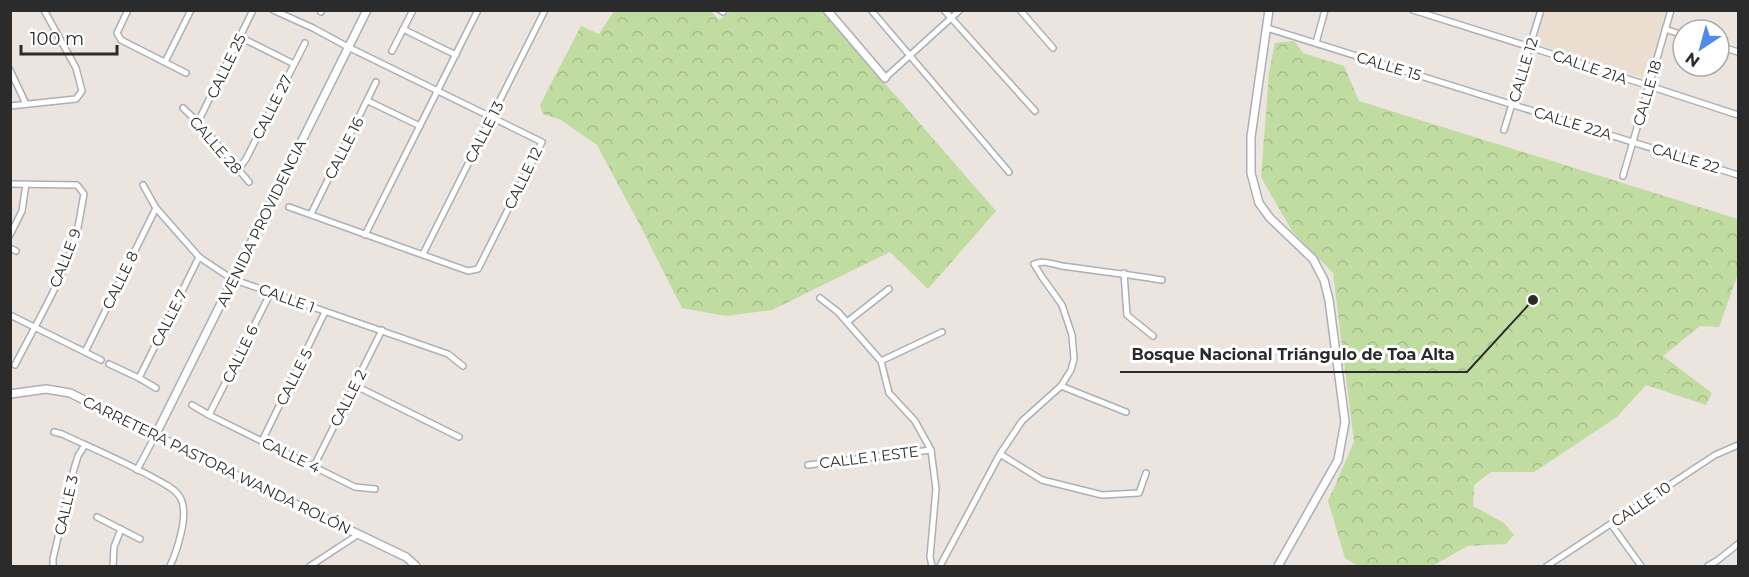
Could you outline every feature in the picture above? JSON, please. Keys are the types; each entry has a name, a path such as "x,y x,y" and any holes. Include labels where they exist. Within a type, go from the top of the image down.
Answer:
{"street":[{"path":"10,106 76,99 82,91 76,68 44,10"},
{"path":"128,10 117,33 121,40 186,73"},
{"path":"165,62 191,10"},
{"name":"CALLE 25","path":"198,122 253,10"},
{"name":"CALLE 12","path":"273,10 542,142 478,268 468,271 289,207"},
{"name":"AVENIDA PROVIDENCIA","path":"155,436 367,10"},
{"path":"392,51 413,10"},
{"path":"365,235 478,10"},
{"name":"CALLE 13","path":"423,254 545,10"},
{"path":"827,10 885,78 960,10"},
{"path":"870,10 1009,172"},
{"path":"944,10 1035,111"},
{"path":"1020,10 1053,48"},
{"path":"1269,10 1251,137 1251,173 1259,203 1270,218 1313,260 1324,280 1329,300 1345,422 1338,460 1278,567"},
{"path":"1316,44 1325,10"},
{"name":"CALLE 21A","path":"1413,10 1738,115"},
{"name":"CALLE 12","path":"1504,130 1541,10"},
{"name":"CALLE 18","path":"1623,176 1671,10"},
{"name":"CALLE 15","path":"1267,28 1512,104"},
{"path":"403,29 456,55"},
{"path":"1665,29 1671,31"},
{"path":"240,37 294,64"},
{"name":"CALLE 27","path":"238,171 305,43"},
{"path":"10,70 26,104"},
{"name":"CALLE 16","path":"311,214 376,82"},
{"path":"368,100 420,126"},
{"name":"CALLE 22A","path":"1512,104 1634,142"},
{"name":"CALLE 28","path":"183,108 198,122 249,182"},
{"name":"CALLE 22","path":"1634,142 1738,175"},
{"name":"CALLE 9","path":"10,184 77,185 84,194 75,239 15,365"},
{"path":"10,235 22,211 26,184"},
{"name":"CALLE 1","path":"143,185 156,208 199,257 232,279 448,354 463,366"},
{"name":"CALLE 8","path":"85,352 156,208"},
{"name":"CALLE 7","path":"139,378 199,257"},
{"path":"940,567 1000,454 1022,421 1061,386 1071,370 1074,359 1072,335 1062,305 1034,264 1041,261 1060,266 1162,280"},
{"path":"1124,273 1127,315 1153,336"},
{"path":"847,322 889,289"},
{"name":"CALLE 6","path":"209,415 271,292"},
{"path":"820,298 838,312 881,360 889,393 915,421 931,450 936,489 930,557 932,567"},
{"name":"CALLE 5","path":"261,441 325,312"},
{"path":"10,315 101,360"},
{"name":"CALLE 2","path":"314,466 382,330"},
{"path":"881,360 942,332"},
{"path":"109,364 156,388"},
{"path":"354,385 459,437"},
{"path":"1061,386 1126,412"},
{"name":"CARRETERA PASTORA WANDA ROLÓN","path":"10,394 46,389 78,396 155,436 406,557 417,567"},
{"name":"CALLE 4","path":"192,405 355,487 375,489"},
{"path":"54,432 137,470 176,492 182,500 184,519 170,567"},
{"path":"137,470 155,436"},
{"name":"CALLE 3","path":"53,567 74,469 85,445"},
{"name":"CALLE 10","path":"1547,567 1715,455 1738,445"},
{"name":"CALLE 1 ESTE","path":"808,465 931,450"},
{"path":"1000,454 1042,480 1102,495 1139,493 1146,473"},
{"path":"97,517 140,539"},
{"path":"1611,524 1641,567"},
{"path":"113,567 114,547 121,529"},
{"path":"310,567 358,534"},
{"path":"1708,567 1738,544"}],"shaded area":[{"path":"1546,11 1669,11 1647,79 1536,43"}],"green space":[{"path":"614,11 711,11 719,20 731,11 822,11 996,211 928,289 890,252 772,310 726,316 682,308 597,145 561,120 543,114 540,105 581,26 599,34"},
{"path":"1294,41 1303,53 1344,66 1359,101 1738,219 1738,274 1719,327 1700,326 1663,356 1712,393 1706,405 1646,385 1617,417 1534,472 1491,472 1474,485 1473,506 1504,523 1514,535 1506,544 1468,546 1432,566 1358,566 1345,558 1328,501 1354,442 1333,273 1292,231 1261,177 1269,73 1275,43"}],"place":[{"name":"Bosque Nacional Triángulo de Toa Alta","path":"1533,300"}]}
